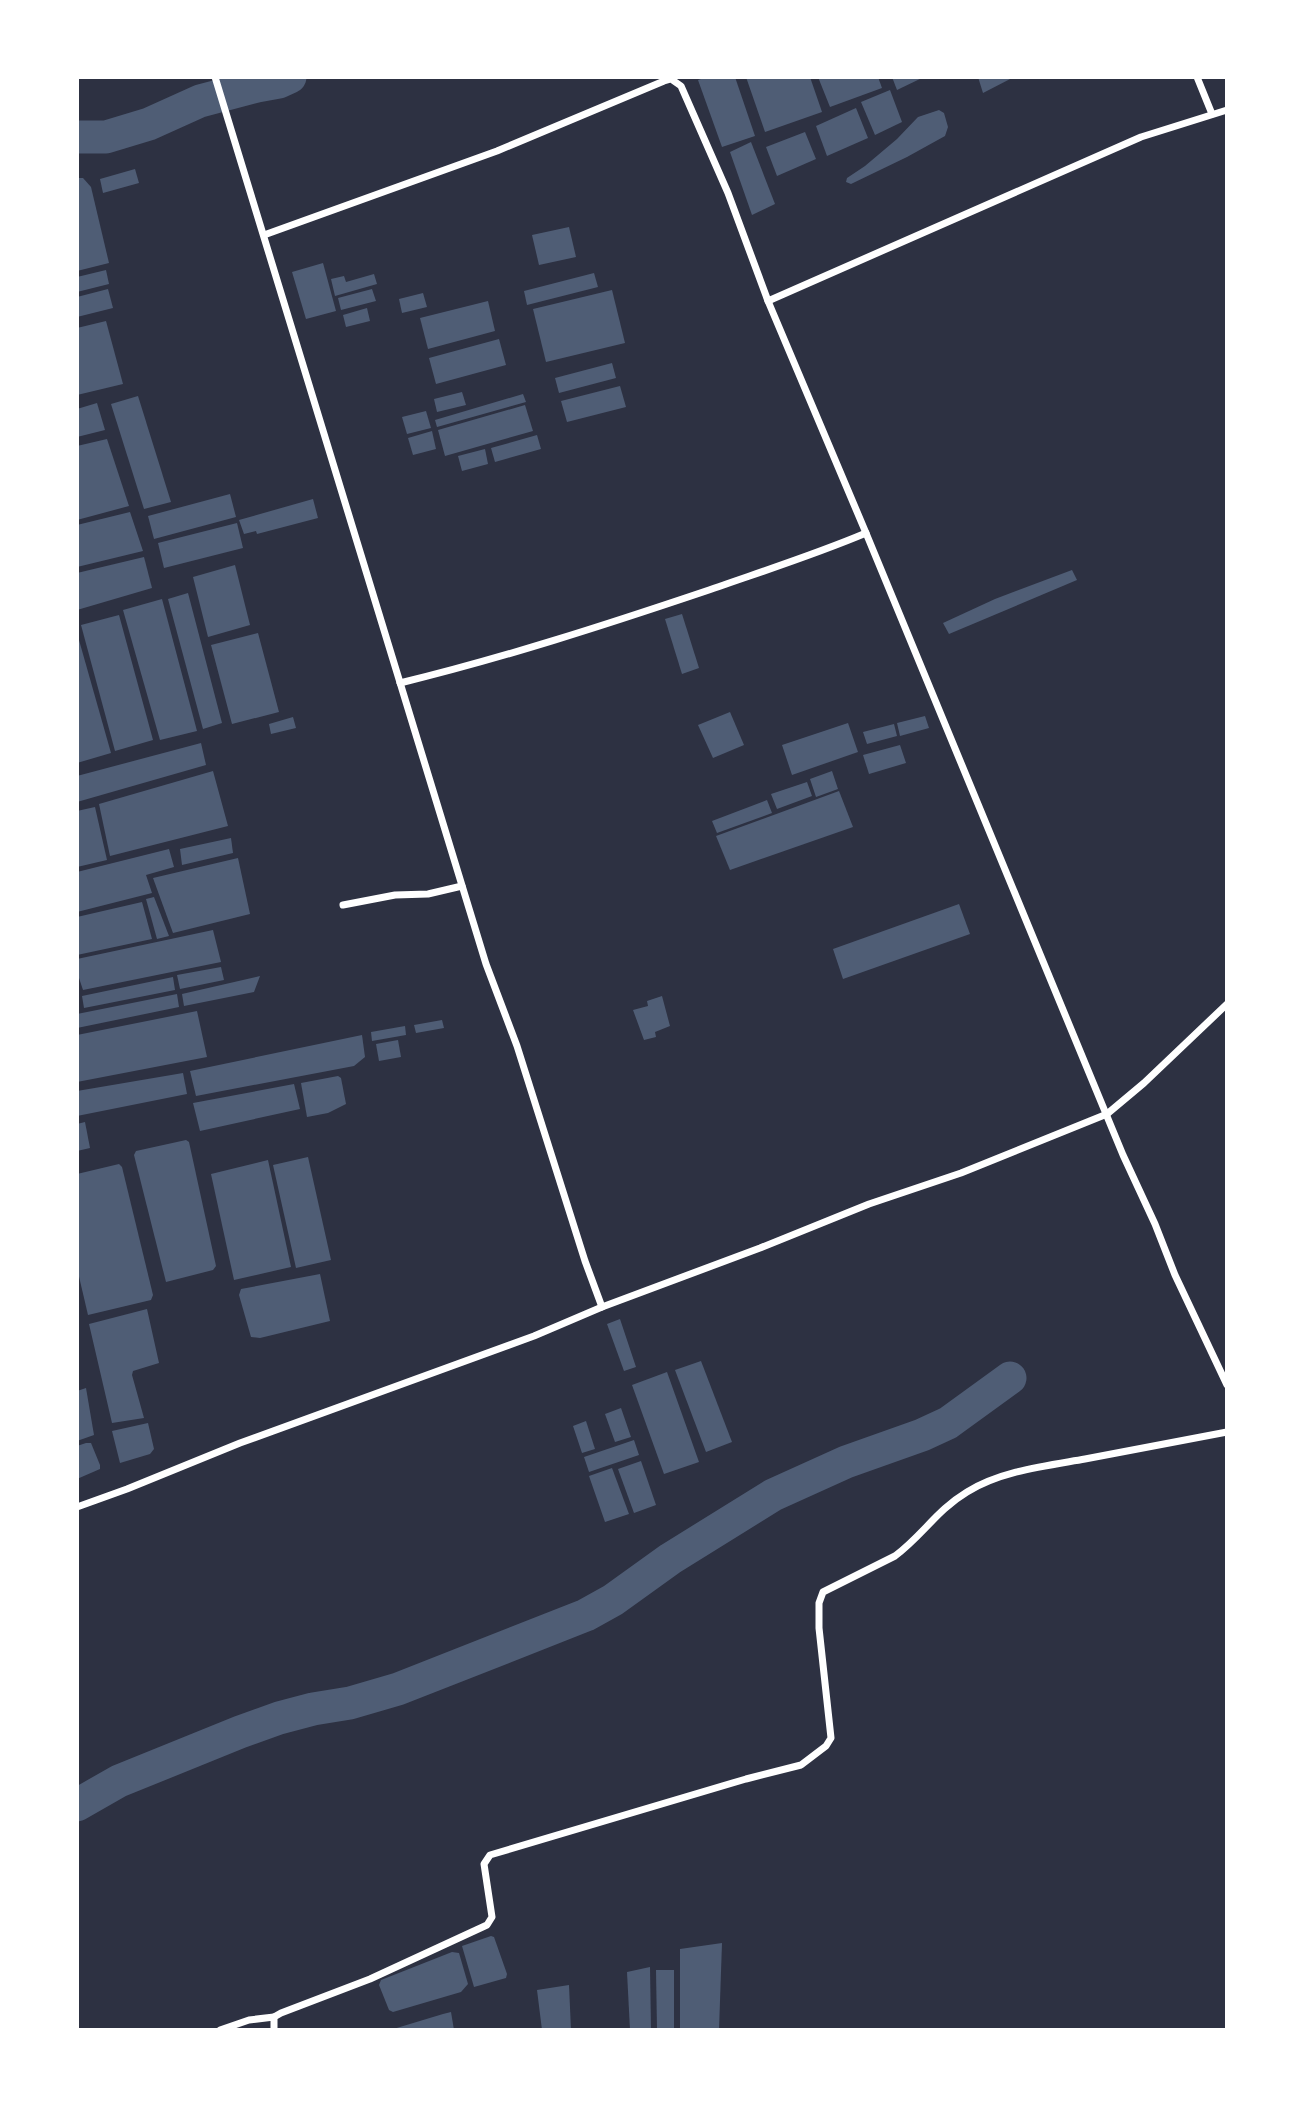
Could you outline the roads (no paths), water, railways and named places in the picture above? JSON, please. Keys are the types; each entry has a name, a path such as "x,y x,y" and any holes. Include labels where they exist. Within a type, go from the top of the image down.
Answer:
{"street":[{"path":"1197,77 1212,114"},
{"path":"264,235 497,151 664,81 671,79 681,86 728,193 768,301 1123,1154 1175,1275 1227,1385"},
{"path":"216,80 486,964 517,1046 584,1261 602,1307"},
{"path":"768,301 1141,137 1227,110"},
{"path":"400,683 468,666 650,610 820,552 866,533"},
{"path":"343,905 395,895 428,894 462,886"},
{"path":"77,1507 240,1443 534,1336 602,1307 1107,1114 1144,1083 1227,1004"},
{"path":"220,2030 249,2020 274,2017 370,1979 487,1925 492,1917 484,1864 490,1855 801,1765 817,1754 831,1738 819,1628 819,1603 823,1592 895,1556 945,1506 968,1491 992,1479 1046,1466 1227,1432"},
{"path":"274,2017 274,2030"}],"water":[{"path":"707,77 735,77 755,136 722,147 698,80"},
{"path":"746,77 810,77 822,112 765,132"},
{"path":"818,77 878,77 882,88 830,107"},
{"path":"892,77 924,77 897,90"},
{"path":"978,77 1014,77 983,93"},
{"path":"890,90 902,122 875,135 861,102"},
{"path":"856,108 868,138 827,156 816,126"},
{"path":"939,110 944,113 948,127 945,136 851,184 846,182 847,178 897,139 918,117"},
{"path":"805,132 816,159 777,176 766,147"},
{"path":"751,142 775,204 752,215 730,152"},
{"path":"135,169 139,183 103,193 100,179"},
{"path":"77,178 83,178 91,187 109,263 77,271"},
{"path":"569,227 576,257 539,265 532,235"},
{"path":"323,263 336,311 306,319 292,272"},
{"path":"106,270 109,284 77,292 77,277"},
{"path":"594,273 598,287 527,305 524,291"},
{"path":"374,274 377,284 335,296 331,279 344,276 346,282"},
{"path":"108,289 113,308 77,317 77,297"},
{"path":"372,289 376,301 341,310 338,298"},
{"path":"612,290 625,343 546,362 533,309"},
{"path":"423,293 427,307 402,313 399,299"},
{"path":"488,301 495,331 428,349 420,318"},
{"path":"367,308 370,321 346,327 343,315"},
{"path":"106,321 123,384 77,395 77,328"},
{"path":"499,339 506,365 436,384 429,358"},
{"path":"612,363 616,378 559,393 555,378"},
{"path":"620,386 626,407 567,422 561,401"},
{"path":"462,392 466,405 437,412 434,399"},
{"path":"523,394 526,402 437,427 435,420"},
{"path":"138,396 171,502 144,509 111,404"},
{"path":"97,403 105,430 77,437 77,409"},
{"path":"525,405 533,431 445,456 438,430"},
{"path":"426,411 431,428 407,434 402,417"},
{"path":"432,431 436,449 413,455 408,438"},
{"path":"537,435 541,449 495,462 491,448"},
{"path":"107,439 129,506 77,520 77,446"},
{"path":"485,449 488,464 462,471 458,456"},
{"path":"230,494 236,517 154,539 148,516"},
{"path":"313,499 318,518 257,534 256,531 244,534 239,520"},
{"path":"130,512 143,551 77,567 77,525"},
{"path":"237,523 243,548 164,568 158,543"},
{"path":"144,557 152,588 77,610 77,573"},
{"path":"235,565 250,625 208,637 193,577"},
{"path":"1072,570 1077,580 949,634 943,623 995,599"},
{"path":"188,593 222,723 203,729 168,599"},
{"path":"162,599 197,731 160,740 123,610"},
{"path":"682,614 699,668 682,674 665,619"},
{"path":"119,615 153,740 115,751 81,625"},
{"path":"77,633 111,753 77,763"},
{"path":"258,633 279,712 232,724 211,645"},
{"path":"730,712 744,745 713,758 698,725"},
{"path":"925,716 929,728 900,736 897,723"},
{"path":"293,717 296,728 271,734 269,724"},
{"path":"848,723 858,752 792,775 782,745"},
{"path":"894,724 897,736 867,744 863,732"},
{"path":"201,743 206,765 77,802 77,776"},
{"path":"900,745 906,763 869,774 863,755"},
{"path":"213,771 228,826 110,856 99,804"},
{"path":"832,771 838,789 816,797 810,779"},
{"path":"807,782 812,796 777,809 771,794"},
{"path":"839,791 853,827 730,870 716,836"},
{"path":"767,800 772,813 717,833 712,821"},
{"path":"95,807 107,860 77,867 77,811"},
{"path":"231,838 233,853 182,865 180,849"},
{"path":"169,849 174,867 146,875 152,893 77,912 77,872"},
{"path":"238,858 250,914 173,933 153,878"},
{"path":"154,897 169,936 157,939 146,899"},
{"path":"142,902 152,939 77,955 77,917"},
{"path":"959,904 970,934 843,979 833,949"},
{"path":"213,930 221,962 83,990 77,972 77,959"},
{"path":"221,967 224,980 180,989 177,975"},
{"path":"260,976 254,992 184,1006 182,994"},
{"path":"173,977 175,990 84,1008 82,996"},
{"path":"177,994 179,1007 77,1028 77,1014"},
{"path":"662,996 670,1026 655,1032 656,1037 644,1040 633,1010 648,1006 647,1001"},
{"path":"197,1011 207,1057 77,1082 77,1035"},
{"path":"442,1020 444,1028 416,1033 414,1025"},
{"path":"405,1026 406,1035 372,1041 371,1032"},
{"path":"362,1035 365,1057 354,1066 196,1096 190,1071"},
{"path":"398,1040 401,1057 379,1061 376,1044"},
{"path":"183,1073 187,1094 77,1116 77,1091"},
{"path":"338,1076 341,1078 346,1104 328,1113 307,1117 301,1083"},
{"path":"294,1084 300,1109 200,1131 193,1103"},
{"path":"85,1122 90,1148 77,1151 77,1124"},
{"path":"186,1140 189,1142 216,1266 213,1270 166,1282 134,1155 136,1151"},
{"path":"308,1157 331,1260 296,1268 273,1165"},
{"path":"268,1160 291,1267 234,1280 211,1174"},
{"path":"119,1164 122,1167 153,1295 151,1300 88,1315 77,1268 77,1174"},
{"path":"320,1274 330,1321 260,1338 251,1337 239,1295 241,1289"},
{"path":"147,1309 159,1363 133,1371 144,1418 112,1423 89,1324"},
{"path":"620,1319 636,1367 624,1371 607,1324"},
{"path":"701,1361 732,1442 706,1452 675,1370"},
{"path":"667,1372 699,1462 664,1474 632,1385"},
{"path":"86,1388 94,1435 77,1441 77,1391"},
{"path":"621,1408 631,1437 615,1442 605,1414"},
{"path":"586,1421 595,1449 582,1453 573,1426"},
{"path":"148,1423 154,1449 150,1454 120,1463 112,1431"},
{"path":"634,1440 639,1455 589,1472 584,1457"},
{"path":"91,1443 100,1469 77,1479 77,1446"},
{"path":"641,1461 656,1505 634,1513 618,1469"},
{"path":"612,1468 629,1514 605,1522 589,1476"},
{"path":"494,1937 506,1978 474,1987 462,1946"},
{"path":"722,1943 719,2030 680,2030 680,1949"},
{"path":"452,1952 459,1953 468,1984 461,1992 393,2012 389,2010 379,1985 381,1980"},
{"path":"650,1967 651,2030 630,2030 627,1972"},
{"path":"656,1970 674,1970 674,2030 657,2030"},
{"path":"569,1985 571,2030 542,2030 537,1990"},
{"path":"451,2012 454,2030 390,2030 443,2014"}],"waterway":[{"path":"77,137 106,137 149,124 200,101 290,77"},
{"path":"77,1805 119,1781 240,1732 279,1718 350,1703 398,1689 586,1615 773,1495 846,1462 948,1423 1010,1378"}]}
